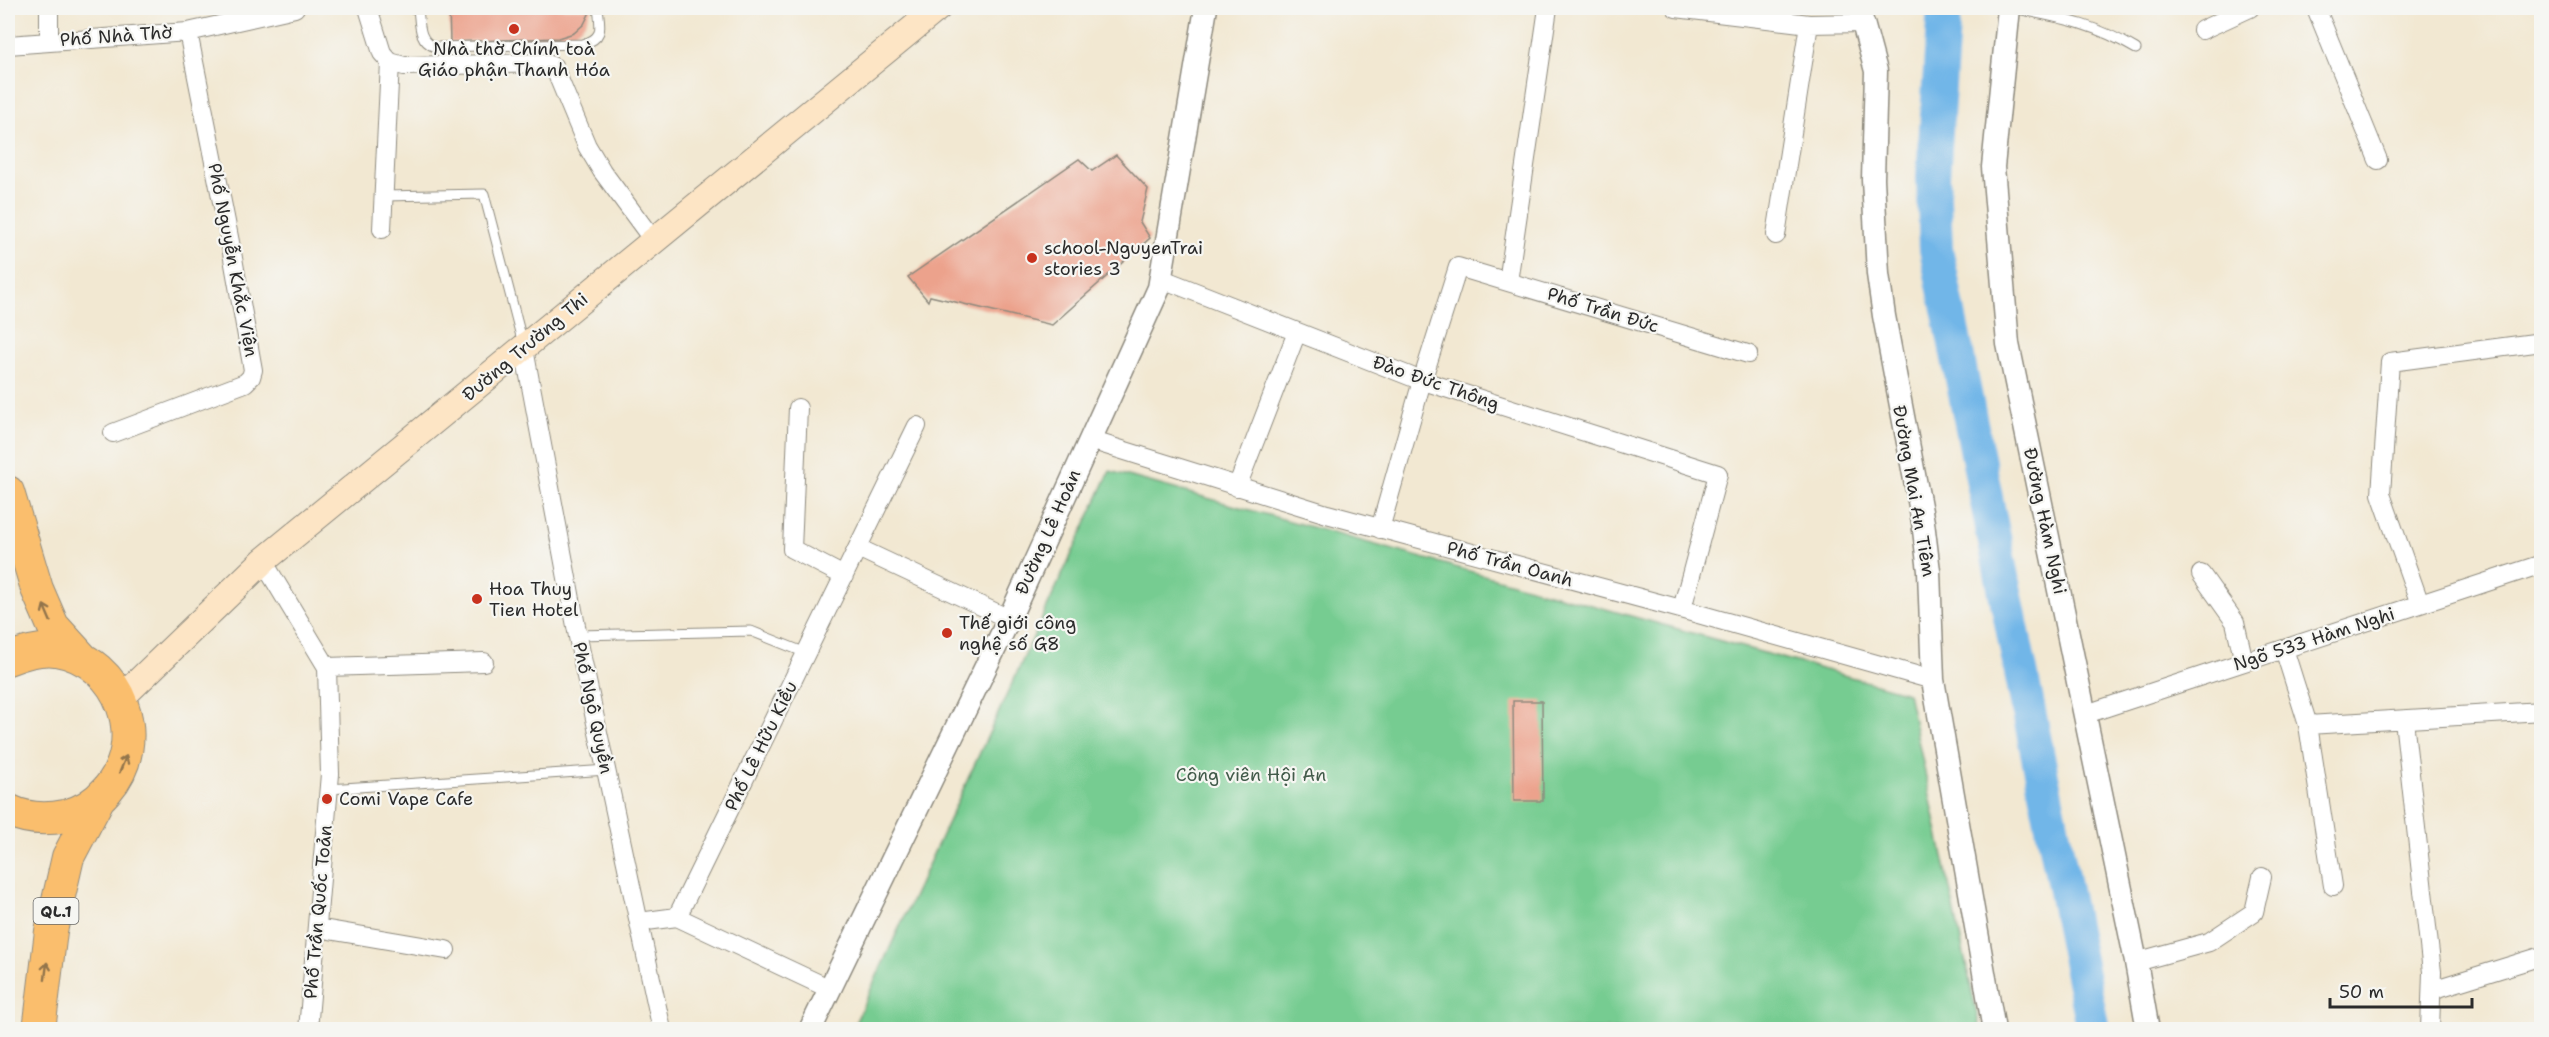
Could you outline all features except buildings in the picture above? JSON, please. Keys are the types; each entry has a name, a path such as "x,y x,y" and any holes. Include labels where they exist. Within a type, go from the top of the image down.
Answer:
{"highway":[{"path":"8,492 37,589 53,626 83,659 105,675 121,698 129,725 127,753 117,779 98,800 74,814 46,819 18,816 8,810"},
{"path":"8,659 28,651 56,650 83,659"},
{"name":"QL.1","path":"39,1029 51,931 68,857 98,800"}],"main road":[{"name":"Đường Trường Thi","path":"121,698 263,561 938,8"}],"street":[{"path":"49,8 49,41"},
{"name":"Phố Nhà Thờ","path":"8,45 188,32 295,8"},
{"path":"368,8 382,53 390,62 404,66 544,63 554,67 586,146 653,240"},
{"name":"Đường Lê Hoàn","path":"810,1029 1009,619 1159,288 1206,8"},
{"path":"1508,282 1548,8"},
{"path":"1676,8 1703,9 1809,24 1863,15"},
{"name":"Đường Hàm Nghi","path":"2011,8 1993,167 2008,344 2086,714 2148,1029"},
{"path":"2202,30 2250,8"},
{"path":"2316,8 2378,160"},
{"name":"Đường Mai An Tiêm","path":"1863,15 1876,71 1873,179 1878,274 1926,542 1933,680 1994,1029"},
{"path":"1776,235 1809,24"},
{"name":"Phố Nguyễn Khắc Viện","path":"114,433 245,382 251,377 253,370 188,32"},
{"path":"382,229 390,62"},
{"name":"Phố Trần Đức","path":"1422,381 1458,267 1748,354"},
{"name":"Đào Đức Thông","path":"1160,278 1422,381 1718,474 1682,609"},
{"path":"1237,487 1297,332"},
{"path":"2420,604 2382,494 2390,362 2541,342"},
{"name":"Phố Ngô Quyền","path":"524,349 578,634 662,1029"},
{"path":"1380,529 1422,381"},
{"path":"798,408 792,549 844,576"},
{"name":"Phố Lê Hữu Kiều","path":"677,917 917,426"},
{"name":"Phố Trần Oanh","path":"1090,440 1237,487 1380,529 1682,609 1933,680"},
{"path":"858,548 1009,619"},
{"path":"263,561 327,667 484,662"},
{"name":"Ngõ 533 Hàm Nghi","path":"2086,714 2541,564"},
{"path":"2201,574 2235,622 2244,662"},
{"path":"2284,649 2308,726 2333,886"},
{"name":"Phố Trần Quốc Toản","path":"308,1029 328,789 327,667"},
{"path":"2308,726 2541,711"},
{"path":"2404,720 2432,972 2430,1029"},
{"path":"2136,962 2209,942 2254,912 2262,877"},
{"path":"639,922 677,917 830,988"},
{"path":"317,928 446,950"},
{"path":"2432,990 2541,956"}],"lane":[{"path":"368,8 418,8 422,38 426,44 435,47 583,44 594,41 600,31 598,8"},
{"path":"2011,8 2076,21 2117,37 2136,49"},
{"path":"384,196 484,194 524,349"},
{"path":"578,634 751,631 806,653"},
{"path":"328,789 607,771"}],"green space":[{"name":"Công viên Hội An","path":"1110,471 1908,693 1980,1029 852,1030"}],"waterway":[{"path":"1944,8 1933,177 1936,249 2093,1030"}],"place":[{"name":"Nhà thờ Chính toà Giáo phận Thanh Hóa","path":"514,29"},
{"name":"school-NguyenTrai stories 3","path":"1032,258"},
{"name":"Hoa Thuy Tien Hotel","path":"477,599"},
{"name":"Thế giới công nghệ số G8","path":"947,633"},
{"name":"Comi Vape Cafe","path":"327,799"}]}
